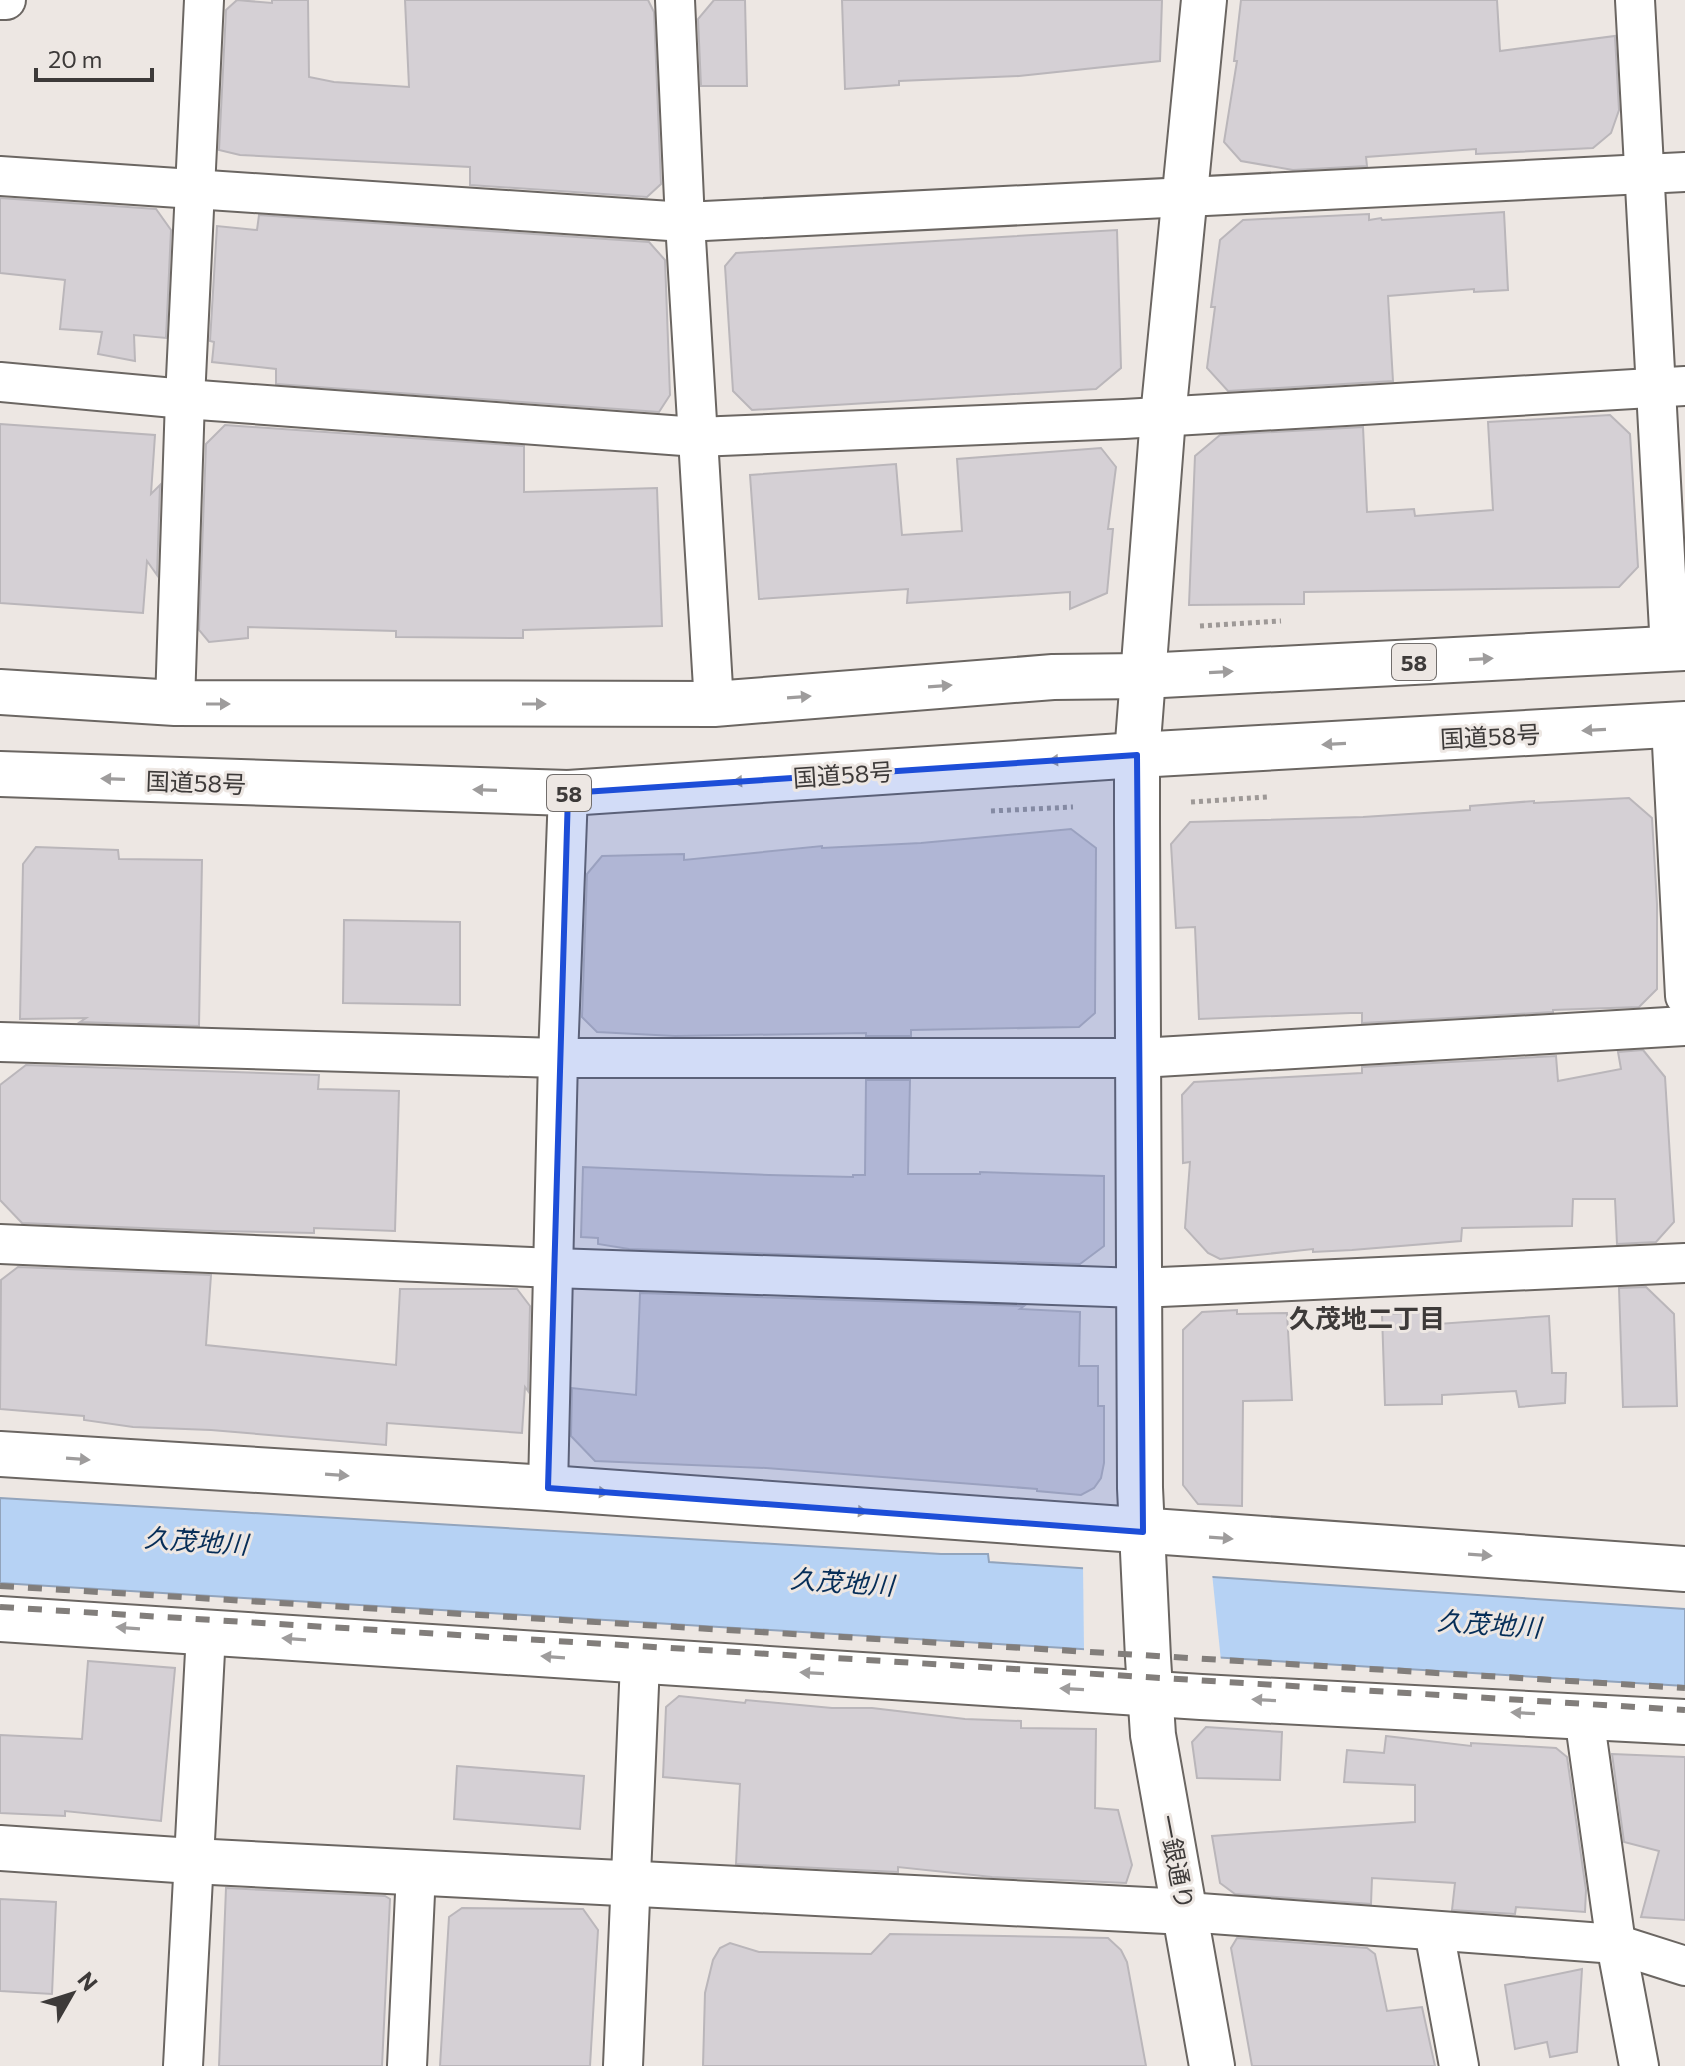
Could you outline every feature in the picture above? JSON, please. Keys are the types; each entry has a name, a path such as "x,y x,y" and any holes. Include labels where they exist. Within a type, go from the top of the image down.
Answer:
{"main road":[{"name":"一銀通り","path":"1204,0 1163,417 1137,755 1139,1288 1140,1488 1153,1735 1212,2066"},
{"name":"58","path":"0,692 175,703 714,704 1053,677 1143,676 1678,649"},
{"name":"国道58号","path":"0,774 568,793 1137,755 1678,725"},
{"path":"0,1454 548,1488 1143,1546 1685,1569"},
{"path":"0,1619 640,1662 1149,1675 1584,1716 1685,1722"},
{"path":"0,1848 192,1861 1186,1912"}],"street":[{"path":"175,703 185,399 204,0"},
{"path":"675,0 714,704"},
{"path":"1635,0 1643,174 1670,387 1678,649"},
{"path":"0,176 685,222 1685,172"},
{"path":"0,382 697,437 1163,417 1670,387"},
{"path":"1678,725 1685,996"},
{"path":"548,1488 568,793"},
{"path":"0,1042 558,1058 1140,1058 1685,1026"},
{"path":"0,1244 554,1268 1139,1288 1685,1263"},
{"path":"183,2066 206,1633"},
{"path":"623,2066 640,1662"},
{"path":"1584,1716 1616,1944 1639,2066"},
{"path":"407,2066 416,1872"},
{"path":"1186,1912 1616,1944 1685,1966"},
{"path":"1434,1931 1459,2066"}],"path":[{"path":"1200,626 1281,621"},
{"path":"1191,802 1267,797"},
{"path":"991,811 1073,807"}],"highlighted area":[{"path":"1137,755 1143,1532 548,1488 568,793"}],"water":[{"name":"久茂地川","path":"0,1498 941,1554 988,1554 989,1562 1685,1609 1685,1686 0,1583"}],"pier":[{"path":"1083,1564 1212,1573 1221,1661 1084,1651"}],"building":[{"path":"237,0 272,3 272,0 308,0 309,77 334,82 409,87 405,0 648,0 654,12 661,184 647,197 470,185 470,167 240,155 219,150 226,10"},
{"path":"714,0 745,0 747,86 701,86 698,19"},
{"path":"842,0 1162,0 1160,61 1019,76 899,81 899,85 845,89"},
{"path":"1241,0 1497,0 1500,51 1615,36 1619,110 1611,133 1593,148 1476,154 1476,149 1366,157 1367,166 1293,170 1241,161 1224,142 1237,61 1234,61"},
{"path":"0,198 156,209 171,230 166,338 134,335 135,361 98,354 102,332 60,329 65,280 0,273"},
{"path":"1504,212 1508,290 1474,292 1474,289 1388,296 1393,381 1228,391 1207,368 1220,240 1243,220 1369,214 1369,220 1382,220"},
{"path":"259,215 649,242 665,260 670,395 659,412 276,384 276,369 212,362 214,342 210,341 217,226 257,230"},
{"path":"1117,230 1121,368 1096,389 752,410 733,391 725,266 736,253"},
{"path":"1610,415 1630,434 1638,567 1619,587 1304,592 1304,604 1189,605 1195,456 1220,435 1363,427 1367,512 1414,509 1415,516 1493,510 1488,422"},
{"path":"0,424 155,435 151,494 160,485 157,575 147,561 143,613 0,603"},
{"path":"225,425 524,446 524,492 657,488 662,626 523,630 523,638 396,637 396,631 248,627 248,638 209,642 199,630 206,444"},
{"path":"1101,448 1116,467 1108,529 1113,529 1107,593 1070,609 1070,592 907,603 908,589 759,599 750,475 896,464 902,535 962,531 957,459"},
{"path":"1629,798 1652,818 1657,904 1657,989 1639,1007 1362,1023 1362,1013 1199,1019 1195,927 1176,928 1171,844 1190,822 1363,817 1470,810 1470,806 1534,801"},
{"path":"1071,829 1096,848 1095,1013 1079,1027 911,1030 911,1036 866,1036 866,1033 675,1036 597,1032 582,1017 587,874 602,856 684,854 684,860 822,846 921,843"},
{"path":"36,847 118,850 119,859 202,860 199,1026 80,1022 86,1018 20,1019 23,864"},
{"path":"344,920 460,922 460,1005 343,1003"},
{"path":"1643,1050 1665,1077 1674,1222 1656,1242 1617,1244 1615,1199 1573,1199 1572,1226 1462,1228 1461,1241 1352,1250 1313,1252 1313,1249 1220,1259 1208,1253 1185,1228 1190,1162 1183,1163 1182,1095 1194,1082 1362,1073 1362,1067 1556,1056 1558,1081 1621,1069 1618,1052"},
{"path":"26,1065 319,1075 318,1089 399,1091 395,1231 314,1228 314,1233 215,1231 22,1223 0,1200 0,1085"},
{"path":"866,1080 910,1080 908,1174 980,1172 1104,1176 1104,1246 1080,1264 629,1249 598,1244 598,1238 581,1237 583,1167 769,1175 865,1175"},
{"path":"18,1267 211,1275 206,1345 396,1365 400,1289 517,1289 530,1306 528,1391 525,1387 522,1433 387,1423 386,1445 211,1430 133,1427 84,1420 84,1416 0,1409 1,1280"},
{"path":"1646,1287 1674,1314 1677,1406 1623,1407 1619,1288"},
{"path":"640,1293 1024,1306 1020,1309 1080,1312 1079,1366 1098,1366 1098,1406 1104,1406 1101,1478 1094,1488 1081,1495 766,1468 595,1461 571,1436 572,1388 636,1395"},
{"path":"1237,1310 1237,1314 1287,1313 1292,1400 1243,1401 1242,1506 1198,1504 1183,1485 1183,1330 1202,1312"},
{"path":"1437,1312 1438,1324 1549,1316 1552,1373 1566,1373 1565,1403 1519,1407 1516,1391 1442,1395 1442,1404 1385,1405 1382,1314"},
{"path":"88,1661 175,1668 161,1821 65,1811 65,1816 0,1813 0,1735 82,1739"},
{"path":"679,1696 1021,1721 1021,1728 1096,1729 1095,1808 1118,1810 1132,1865 1126,1883 992,1877 898,1867 898,1872 736,1864 740,1784 663,1777 666,1707"},
{"path":"1206,1727 1282,1732 1280,1780 1197,1778 1192,1742"},
{"path":"1386,1736 1471,1746 1471,1743 1556,1748 1567,1757 1586,1890 1585,1912 1516,1907 1515,1914 1452,1910 1455,1883 1372,1878 1371,1904 1235,1894 1220,1883 1212,1836 1415,1822 1415,1785 1344,1782 1347,1750 1384,1753"},
{"path":"1612,1754 1685,1757 1685,1920 1641,1917 1659,1851 1624,1842"},
{"path":"457,1766 584,1776 580,1829 454,1819"},
{"path":"226,1888 385,1896 390,1899 382,2066 219,2066"},
{"path":"0,1899 56,1902 52,1994 0,1991"},
{"path":"462,1908 583,1909 598,1930 590,2066 440,2066 449,1917"},
{"path":"890,1934 1108,1938 1121,1950 1127,1962 1146,2066 703,2066 705,1993 713,1960 720,1948 730,1943 759,1952 871,1954"},
{"path":"1237,1938 1367,1948 1375,1954 1387,2011 1422,2007 1435,2066 1252,2066 1231,1948"},
{"path":"1582,1969 1577,2052 1550,2057 1547,2042 1515,2049 1505,1985"}],"railway":[{"path":"0,1586 1685,1688"},
{"path":"0,1607 1685,1710"}],"district":[{"name":"久茂地二丁目","path":"1367,1317"}]}
